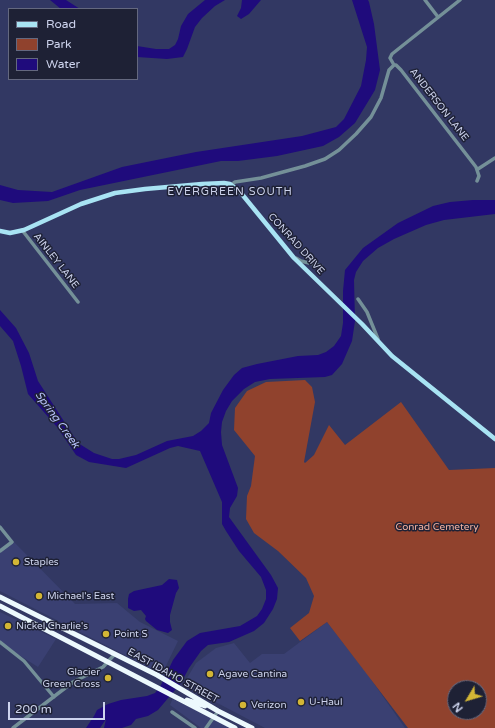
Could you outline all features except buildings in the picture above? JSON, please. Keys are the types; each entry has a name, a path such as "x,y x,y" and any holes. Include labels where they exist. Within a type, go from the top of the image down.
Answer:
{"highway":[{"name":"EAST IDAHO STREET","path":"0,597 157,675 235,728"},
{"name":"EAST IDAHO STREET","path":"0,606 180,699 252,728"}],"main road":[{"path":"0,231 10,233 22,230 82,204 115,193 202,184 224,183 231,185"},
{"name":"CONRAD DRIVE","path":"231,185 241,193 292,256 362,324 402,366 495,439"}],"street":[{"path":"425,0 438,17"},
{"path":"231,185 235,182 261,178 305,166 325,159 339,150 371,117 381,98 389,70 394,65 390,58 392,54 460,0"},
{"name":"ANDERSON LANE","path":"394,65 401,70 478,169"},
{"path":"477,181 479,176 478,169 495,158"},
{"name":"AINLEY LANE","path":"22,230 78,302"},
{"path":"292,256 301,261 321,266"},
{"path":"358,299 367,312 375,334 384,348"},
{"path":"0,527 12,542 0,551"},
{"path":"0,642 29,666 54,697"},
{"path":"13,728 73,682 103,667 115,654"},
{"path":"172,712 195,728"},
{"path":"206,728 216,714"}],"shaded area":[{"path":"14,542 75,604 117,603 140,622 178,641 162,674 0,591 0,552"},
{"path":"0,612 56,639 38,667 0,643"},
{"path":"327,622 368,675 405,728 265,728 183,685 196,663 216,648 234,643 250,663 262,654 284,654"},
{"path":"173,698 231,728 201,728 170,705"}],"green space":[{"name":"Conrad Cemetery","path":"305,380 312,387 315,402 305,463 314,455 329,425 345,445 401,402 449,470 495,468 495,728 408,728 327,622 300,641 290,628 309,613 314,596 306,578 278,551 254,533 246,519 247,496 251,486 255,456 234,430 235,408 247,391 266,382"}],"water":[{"path":"50,0 66,0 78,8 60,8"},
{"path":"205,0 225,0 215,6 195,27 183,57 167,59 138,57 138,46 169,49 175,45 181,26 188,14"},
{"path":"242,0 261,0 249,14 241,19 237,16 241,8"},
{"path":"352,0 368,0 369,2 374,24 380,70 375,90 355,123 339,137 323,146 277,156 238,161 221,161 80,190 48,201 13,203 0,200 0,185 18,190 52,192 122,167 196,152 302,136 336,127 344,119 361,86 366,60 367,47"},
{"name":"Spring Creek","path":"495,200 495,214 444,220 426,225 394,239 378,248 363,261 356,272 354,280 355,321 352,341 342,364 332,375 325,377 270,379 255,382 244,389 232,401 226,411 222,422 222,445 238,488 237,496 230,508 229,517 271,575 278,588 277,599 273,609 264,623 254,631 229,642 208,645 201,651 181,683 158,710 148,716 136,719 131,725 122,728 104,728 106,719 100,728 86,728 97,710 108,704 155,693 160,687 173,660 187,641 200,633 240,626 257,616 266,599 266,590 261,577 239,551 222,524 222,502 200,451 178,446 170,448 126,468 89,462 76,455 57,427 28,394 13,341 0,326 0,310 16,328 29,353 38,381 78,443 94,453 112,459 119,459 136,455 167,441 193,436 201,431 209,423 211,413 223,390 234,375 242,368 298,356 318,355 326,352 334,346 341,336 343,323 343,291 345,270 363,248 398,223 433,206 450,202"},
{"path":"169,579 177,580 179,588 176,593 170,615 172,630 168,633 157,630 146,621 146,616 141,610 134,611 128,608 128,599 129,594 134,591 162,585"}],"place":[{"name":"Staples","path":"16,562"},
{"name":"Michael's East","path":"39,596"},
{"name":"Nickel Charlie's","path":"8,626"},
{"name":"Point S","path":"106,634"},
{"name":"Agave Cantina","path":"210,674"},
{"name":"Glacier Green Cross","path":"108,678"},
{"name":"U-Haul","path":"301,702"},
{"name":"Verizon","path":"243,705"}],"district":[{"name":"EVERGREEN SOUTH","path":"230,192"}]}
